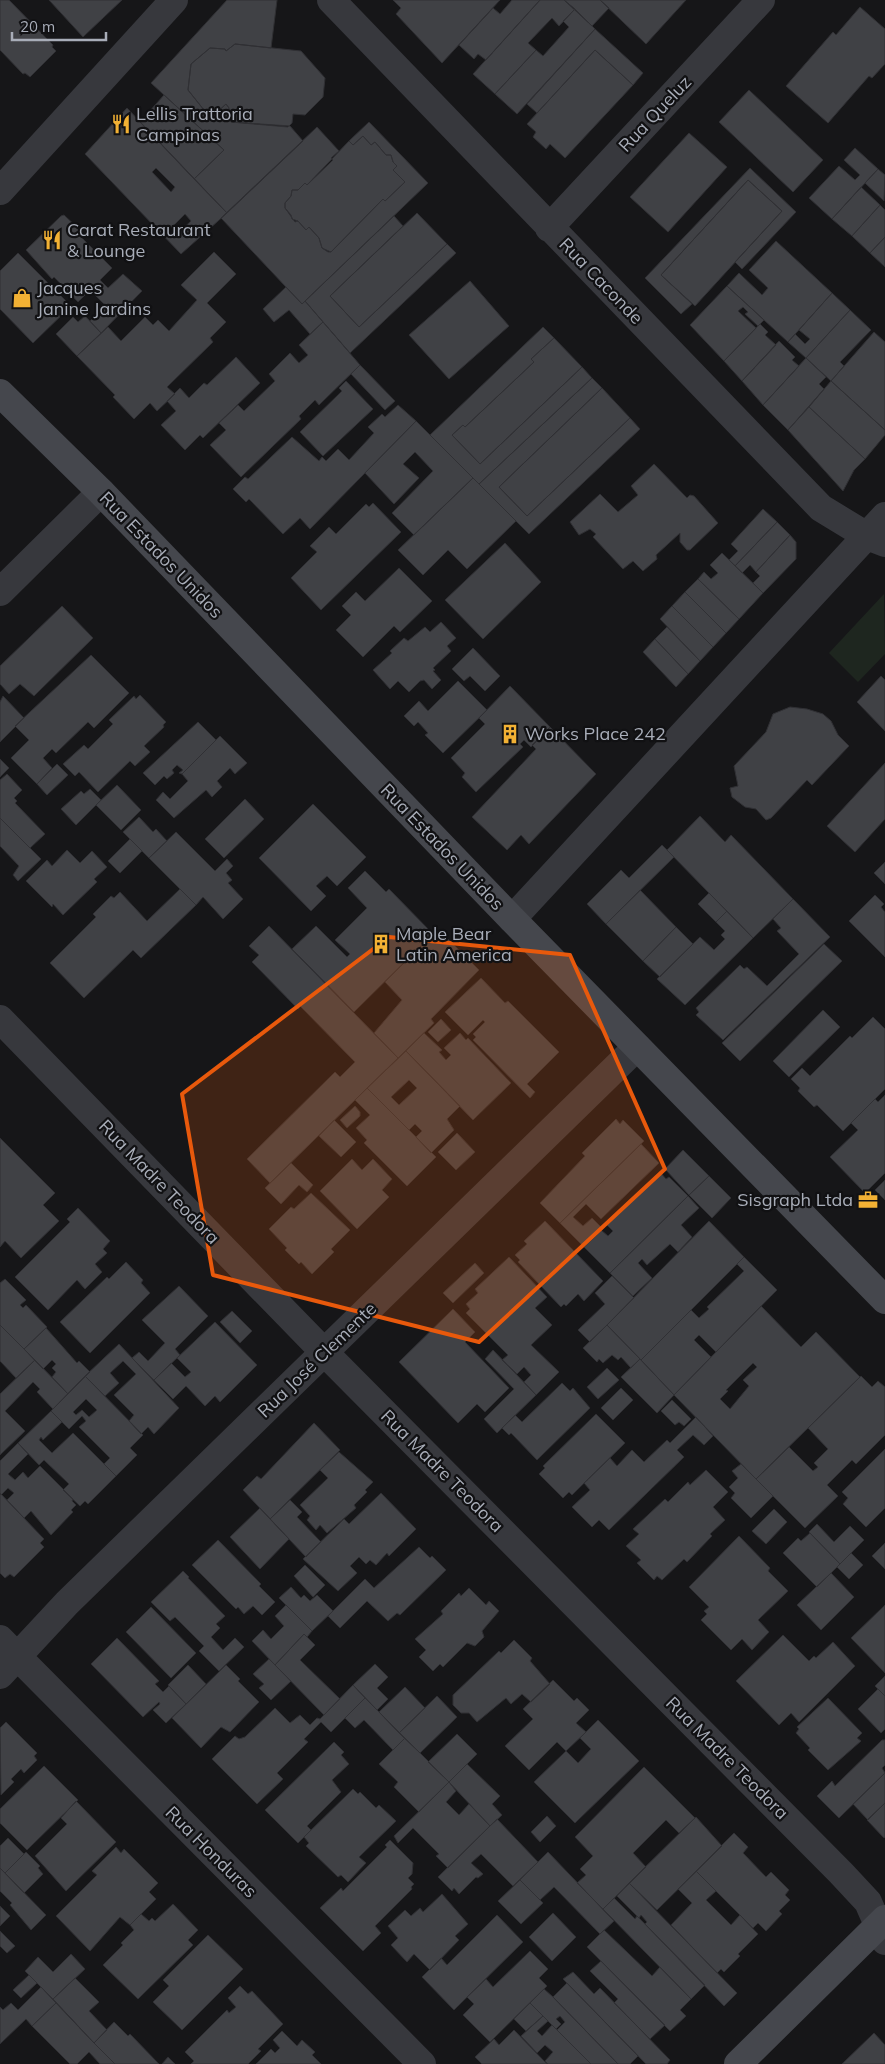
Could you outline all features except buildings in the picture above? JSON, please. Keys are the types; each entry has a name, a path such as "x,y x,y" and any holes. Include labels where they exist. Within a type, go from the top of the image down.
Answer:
{"main road":[{"name":"Rua Estados Unidos","path":"0,393 101,492 637,1047 885,1300"},
{"path":"738,2064 882,1929"}],"street":[{"path":"0,191 174,0"},
{"name":"Rua Caconde","path":"331,0 549,228 822,508 879,532"},
{"name":"Rua Queluz","path":"549,228 761,0"},
{"path":"0,592 101,492"},
{"path":"512,918 879,532"},
{"name":"Rua Madre Teodora","path":"0,1019 325,1352 841,1873 868,1902 882,1929"},
{"name":"Rua José Clemente","path":"6,1657 67,1603 637,1047"},
{"name":"Rua Honduras","path":"6,1657 422,2064"}],"highlighted area":[{"path":"389,937 570,955 665,1169 479,1342 213,1275 182,1094"}],"shaded area":[{"path":"884,594 885,654 858,682 829,653"}],"place":[{"name":"Lellis Trattoria Campinas","path":"121,124"},
{"name":"Carat Restaurant & Lounge","path":"52,240"},
{"name":"Jacques Janine Jardins","path":"22,298"},
{"name":"Works Place 242","path":"510,734"},
{"name":"Maple Bear Latin America","path":"381,944"},
{"name":"Sisgraph Ltda","path":"868,1200"}]}
